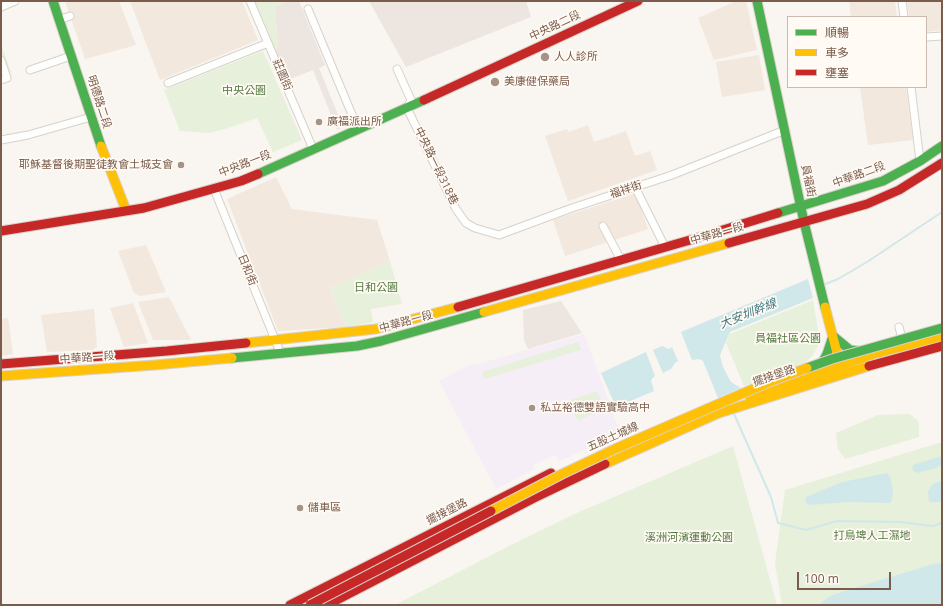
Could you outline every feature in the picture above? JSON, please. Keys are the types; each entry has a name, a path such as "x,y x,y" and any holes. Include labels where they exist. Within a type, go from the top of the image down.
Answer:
{"main road":[{"name":"明德路二段","path":"53,1 91,117 126,210"},
{"name":"中央路二段","path":"483,73 638,1"},
{"name":"員福街","path":"757,1 804,222 833,336 843,365"},
{"name":"中央路一段","path":"1,232 144,208 241,181 483,73"},
{"name":"中華路二段","path":"801,207 883,181 920,161 942,146"},
{"path":"804,222 867,204 899,190 942,163"},
{"name":"中華路一段","path":"1,364 167,351 376,329 487,299 801,207"},
{"name":"中華路一段","path":"1,376 357,346 381,341 804,222"},
{"name":"五股土城線","path":"310,605 562,474 617,448 769,382 832,359 942,328"},
{"path":"814,374 820,368 827,354 833,336 850,350 874,354"},
{"path":"769,382 843,365 942,337"},
{"name":"擺接堡路","path":"318,605 551,484 619,451 724,406 814,374 874,354 942,337"},
{"name":"五股土城線","path":"327,605 618,457 720,413 776,394 795,390 895,358 942,346"},
{"path":"776,394 799,382 843,365"},
{"name":"擺接堡路","path":"290,605 546,475 619,451"},
{"path":"412,543 417,553"}],"street":[{"path":"1,6 15,1"},
{"name":"莊園街","path":"250,1 313,149"},
{"path":"902,1 904,16"},
{"path":"308,9 358,130"},
{"path":"59,20 70,16"},
{"path":"927,37 942,36"},
{"path":"168,83 268,43"},
{"path":"30,70 71,56"},
{"path":"1,60 4,79"},
{"path":"397,69 411,100 407,108"},
{"path":"911,88 920,161"},
{"name":"中央路一段318巷","path":"407,108 456,209 466,224"},
{"path":"1,140 28,135 91,117"},
{"name":"福祥街","path":"466,224 499,235 672,174 785,130"},
{"path":"635,187 665,247"},
{"name":"日和街","path":"214,189 280,352"},
{"path":"602,226 621,260"},
{"path":"899,327 905,346"}],"shaded area":[{"path":"65,1 119,1 136,45 85,59"},
{"path":"130,1 242,1 258,40 160,80"},
{"path":"289,1 299,1 325,65 319,68 343,127 337,130 313,70 288,80 275,50 278,47 275,6"},
{"path":"369,1 526,1 531,17 406,67"},
{"path":"736,1 746,1 757,50 714,60 698,18"},
{"path":"849,1 895,1 897,16 851,16"},
{"path":"907,1 942,1 942,30 927,32 927,16 909,16"},
{"path":"759,55 765,90 722,97 716,62"},
{"path":"860,88 906,88 913,140 868,145"},
{"path":"588,125 594,142 626,131 635,156 650,151 657,170 568,201 545,136 567,129 568,132"},
{"path":"276,177 292,209 377,220 390,261 330,288 346,327 278,331 227,199"},
{"path":"636,193 648,229 565,256 553,220"},
{"path":"146,245 166,292 140,296 134,293 118,251"},
{"path":"169,297 191,340 153,340 138,302"},
{"path":"561,301 582,333 528,349 524,340 523,310"},
{"path":"133,303 148,343 124,347 110,308"},
{"path":"94,309 97,347 92,350 47,352 41,315"},
{"path":"8,318 13,354 1,356 1,319"},
{"name":"私立裕德雙語實驗高中","path":"584,334 621,435 559,461 555,455 533,465 535,469 496,489 439,381 469,365"}],"green space":[{"path":"255,1 289,1 275,6 278,47 275,50"},
{"path":"1,44 11,72 1,76"},
{"name":"中央公園","path":"263,51 302,140 273,152 257,118 209,133 180,131 164,90"},
{"path":"1,76 4,82 1,83"},
{"name":"日和公園","path":"390,261 402,304 371,309 373,322 346,327 330,288"},
{"name":"員福社區公園","path":"813,300 820,341 813,355 806,362 744,386 726,343 730,334"},
{"path":"578,342 581,350 484,379 482,372"},
{"path":"597,391 604,408 578,421 568,401"},
{"path":"910,414 919,422 919,437 845,459 838,449 836,433 878,415"},
{"name":"打鳥埤人工濕地","path":"942,442 942,605 782,605 775,563 785,490"},
{"name":"溪洲河濱運動公園","path":"733,446 777,605 395,605 511,545 579,512"}],"water":[{"path":"808,279 813,298 730,332 720,355 723,367 731,382 741,388 718,398 703,361 699,359 692,360 681,332"},
{"path":"662,346 669,349 672,347 678,361 671,369 663,373 653,350"},
{"path":"646,352 655,376 651,380 654,391 616,407 601,373"},
{"path":"942,456 942,465 936,468 917,473 912,470 913,465"},
{"path":"887,473 891,479 893,493 891,503 848,502 810,505 805,502 806,497 842,482"},
{"path":"942,481 942,500 939,502 929,502 928,491 933,484"},
{"path":"942,563 942,605 820,605 832,595 933,564"}],"waterway":[{"name":"大安圳幹線","path":"823,285 838,279 867,262 942,212"},
{"path":"734,414 771,497 778,523 806,530 837,521 900,522 933,526 942,523"}],"traffic: fast":[{"path":"53,1 101,146"},
{"path":"757,1 804,222 825,307"},
{"path":"258,174 424,100"},
{"path":"778,213 883,181 920,161 942,146"},
{"path":"232,358 357,346 381,341 484,312"},
{"path":"807,368 832,359 942,328"},
{"path":"821,365 827,354 833,336 850,350 859,351"}],"traffic: slow":[{"path":"101,146 126,210"},
{"path":"484,312 729,243"},
{"path":"246,343 376,329 458,307"},
{"path":"825,307 840,364"},
{"path":"750,397 874,354 942,336"},
{"path":"1,376 232,358"},
{"path":"605,464 719,413 869,366"},
{"path":"491,511 562,474 617,448 769,382 807,368"}],"traffic: jam":[{"path":"424,100 638,1"},
{"path":"729,243 867,204 899,190 942,163"},
{"path":"1,231 144,208 241,181 258,174"},
{"path":"458,307 778,213"},
{"path":"1,364 167,351 246,343"},
{"path":"869,366 942,346"},
{"path":"327,605 534,498 605,464"},
{"path":"290,605 551,473"},
{"path":"310,605 491,511"}],"place":[{"name":"人人診所","path":"545,57"},
{"name":"美康健保藥局","path":"495,82"},
{"name":"廣福派出所","path":"319,122"},
{"name":"耶穌基督後期聖徒教會土城支會","path":"181,165"},
{"name":"私立裕德雙語實驗高中","path":"532,408"},
{"name":"儲車區","path":"300,508"}]}
